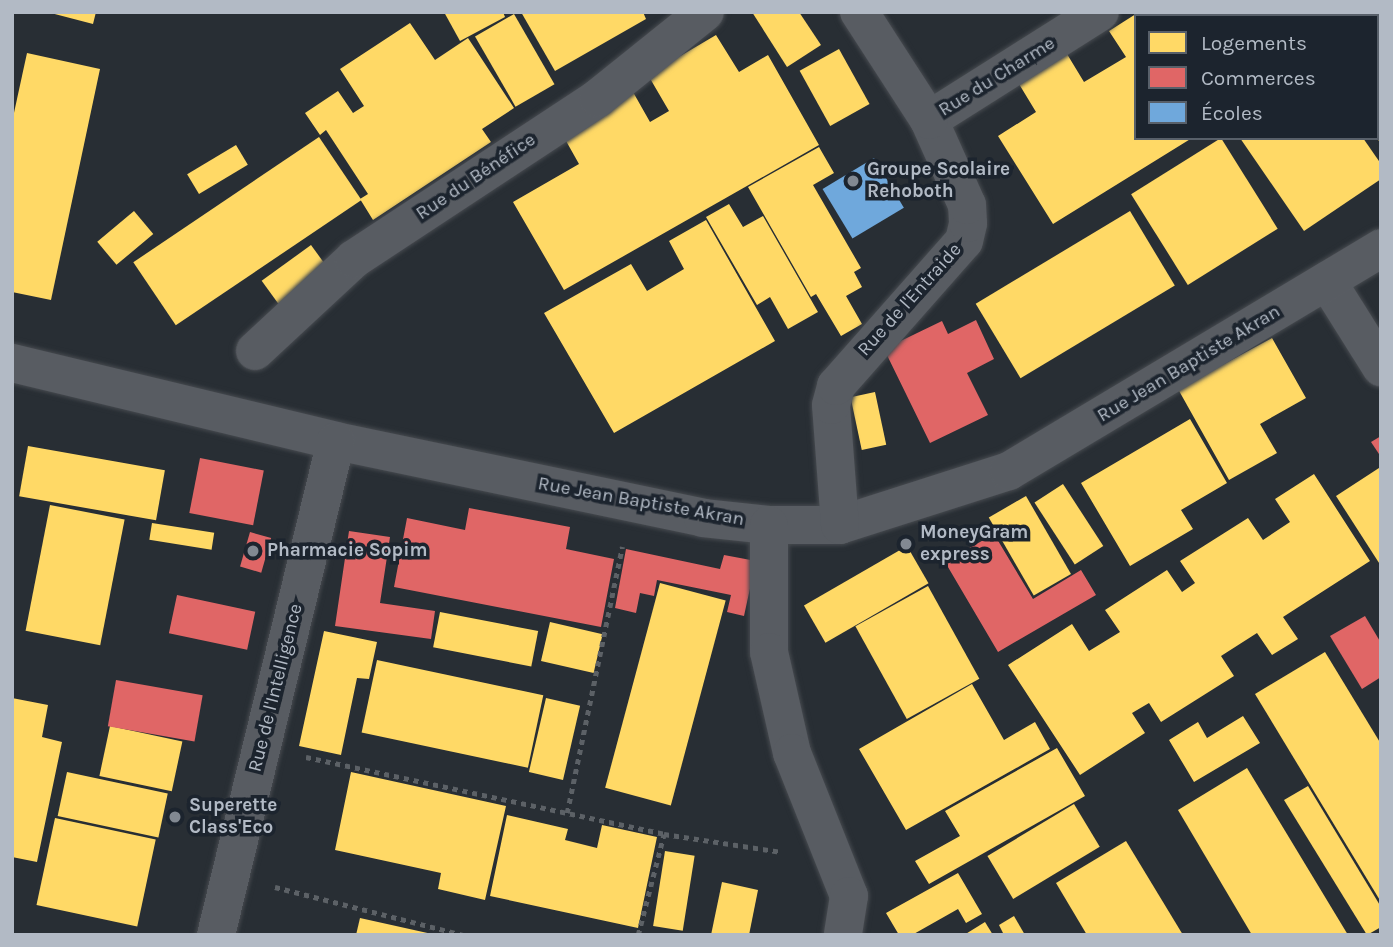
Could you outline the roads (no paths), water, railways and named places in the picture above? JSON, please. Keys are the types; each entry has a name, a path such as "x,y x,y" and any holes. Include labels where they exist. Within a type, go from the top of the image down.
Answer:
{"street":[{"name":"Rue du Bénéfice","path":"254,351 354,259 598,98 705,12"},
{"name":"Rue de l'Entraide","path":"839,525 831,405 836,386 964,241 968,223 967,205 929,120 859,12"},
{"name":"Rue du Charme","path":"929,120 1100,12"},
{"name":"Rue Jean Baptiste Akran","path":"12,363 336,441 631,503 769,525 839,525 1009,471 1381,248"},
{"path":"1327,281 1381,367"},
{"name":"Rue de l'Intelligence","path":"216,935 336,441"},
{"path":"769,525 769,652 792,753 849,896 843,935"}],"place":[{"name":"Groupe Scolaire Rehoboth","path":"853,181"},
{"name":"MoneyGram express","path":"906,544"},
{"name":"Pharmacie Sopim","path":"253,551"},
{"name":"Superette Class'Eco","path":"175,817"}]}
